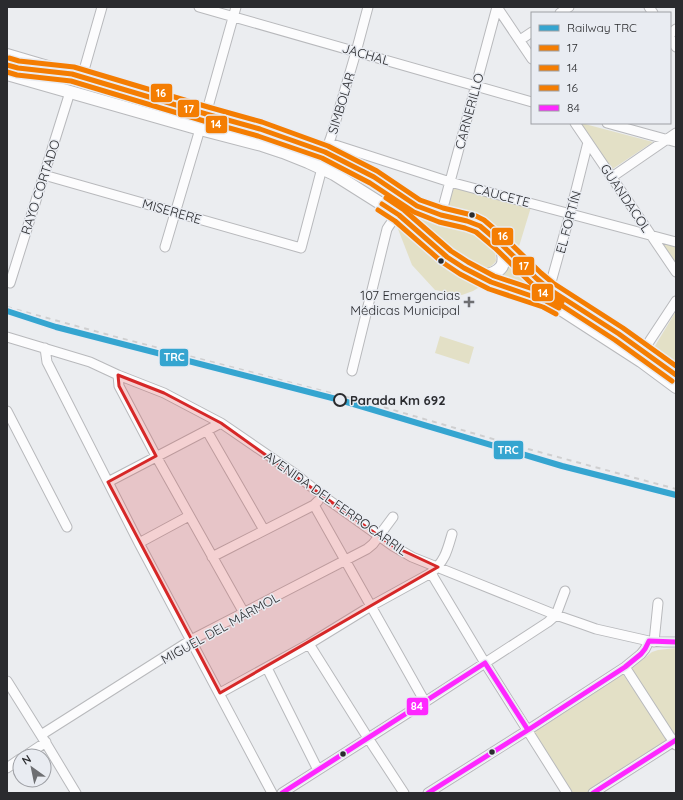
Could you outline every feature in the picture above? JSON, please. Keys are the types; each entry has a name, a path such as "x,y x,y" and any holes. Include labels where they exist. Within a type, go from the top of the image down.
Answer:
{"main road":[{"path":"7,55 327,148 417,206 441,215 474,223 500,243 536,278 556,306 641,361 676,387"},
{"path":"7,74 282,152 322,168 344,180 398,215 447,257 464,268 491,282 548,295 643,351 676,375"},
{"path":"481,277 492,274 498,270 503,263 504,253 500,243"}],"street":[{"path":"82,77 102,7"},
{"name":"JACHAL","path":"199,7 531,102"},
{"path":"206,114 236,7"},
{"name":"SIMBOLAR","path":"327,148 368,7"},
{"path":"497,7 531,57"},
{"name":"CARNERILLO","path":"441,215 497,7"},
{"path":"520,40 531,33"},
{"name":"RAYO CORTADO","path":"10,283 70,92"},
{"name":"GUANDACOL","path":"577,124 676,272"},
{"path":"610,124 676,142"},
{"path":"166,247 200,129"},
{"path":"612,177 676,133"},
{"name":"EL FORTÍN","path":"548,295 588,142"},
{"name":"CAUCETE","path":"327,148 676,242"},
{"name":"MISERERE","path":"44,175 301,248 322,168"},
{"path":"352,371 387,229 391,222 410,202"},
{"path":"643,351 676,301"},
{"name":"AVENIDA DEL FERROCARRIL","path":"7,337 90,362 164,393 221,422 294,473 323,496 393,546 434,570 596,629 652,641 676,642"},
{"path":"45,348 47,362 139,543 272,793"},
{"path":"118,375 119,386 156,456 244,613"},
{"path":"7,411 67,527"},
{"path":"108,482 221,422"},
{"path":"207,430 264,530"},
{"path":"212,557 314,505 323,496"},
{"path":"314,505 425,702"},
{"path":"139,543 189,516"},
{"name":"MIGUEL DEL MÁRMOL","path":"33,748 43,739 191,640 367,549 373,544 393,517"},
{"path":"220,693 309,644 434,570 446,555 452,534"},
{"path":"434,570 485,663 567,793"},
{"path":"282,793 548,622 556,615 565,591"},
{"path":"428,793 625,667 641,654 652,641 658,603"},
{"path":"309,644 404,793"},
{"path":"593,793 675,742 668,735 625,667"},
{"path":"267,668 318,770"},
{"path":"7,681 76,793"}],"highlighted area":[{"path":"118,375 164,393 221,423 393,546 438,567 220,693 108,482 156,456 119,386"}],"shaded area":[{"path":"580,124 585,124 653,142 611,170"},
{"path":"453,186 531,207 517,253 446,212"},
{"path":"416,214 439,222 465,227 477,233 491,245 495,251 496,261 485,269 480,269 464,262 413,218"},
{"path":"402,226 450,265 481,285 473,291 462,295 435,290 412,265 398,229"},
{"path":"660,243 676,247 676,267"},
{"path":"509,259 546,292 544,300 497,278 502,273"},
{"path":"676,311 676,371 652,351"},
{"path":"440,336 474,347 469,364 435,353"},
{"path":"676,648 676,735 673,736 633,672 632,668 652,652"},
{"path":"622,673 669,740 586,793 570,793 532,732"}],"railway":[{"path":"7,307 369,403 517,446 676,489"}],"rail line":[{"name":"TRC","path":"7,311 56,327 340,400 562,466 676,495"}],"transit line":[{"name":"16","path":"9,58 19,61 74,67 262,122 328,146 377,171 420,200 443,208 476,216 484,220 553,283 623,328 676,366"},
{"name":"17","path":"7,65 18,68 72,74 260,129 325,152 374,177 417,206 441,215 467,221 480,226 549,289 619,334 676,375"},
{"name":"14","path":"7,72 17,75 71,81 258,136 322,158 370,183 414,212 439,222 476,232 544,294 615,340 672,381"},
{"name":"16","path":"386,198 404,210 451,251 468,262 494,276 548,294 562,302"},
{"name":"17","path":"382,204 399,215 447,257 464,268 491,282 546,301 559,308"},
{"name":"14","path":"378,210 395,221 442,262 460,274 489,289 543,307 556,314"},
{"name":"84","path":"428,793 625,667 641,654 649,641 676,642"},
{"name":"84","path":"282,793 485,663 528,730"},
{"name":"84","path":"593,793 676,740"}],"place":[{"name":"107 Emergencias Médicas Municipal","path":"469,302"},
{"name":"Parada Km 692","path":"340,400"}]}
